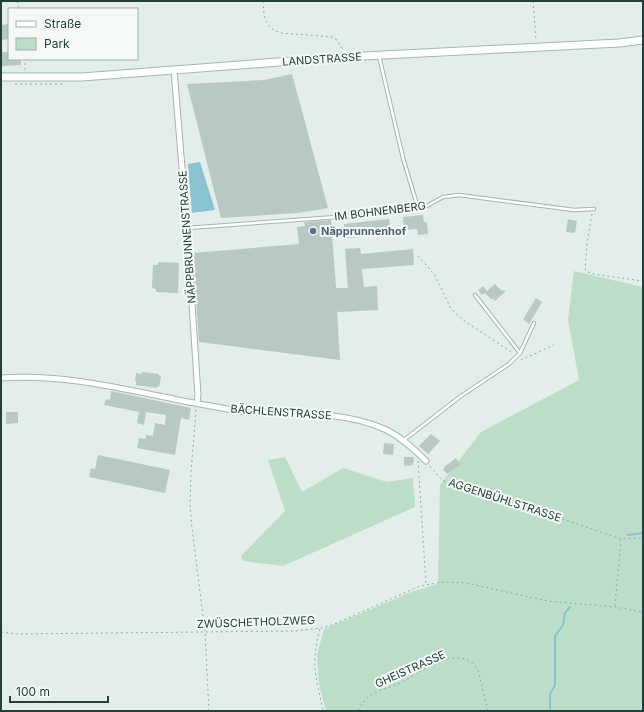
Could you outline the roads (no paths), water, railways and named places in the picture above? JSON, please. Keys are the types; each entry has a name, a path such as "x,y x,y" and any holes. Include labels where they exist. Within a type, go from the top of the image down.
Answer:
{"main road":[{"name":"LANDSTRASSE","path":"1,77 82,77 344,57 643,40"}],"street":[{"name":"NÄPPBRUNNENSTRASSE","path":"174,70 187,228 198,395 197,403"},
{"name":"BÄCHLENSTRASSE","path":"1,378 25,376 93,383 247,412 306,413 336,416 383,428 404,441"},
{"path":"404,441 426,461"}],"lane":[{"path":"379,56 403,158 418,208"},
{"name":"IM BOHNENBERG","path":"187,228 351,216 418,208 430,205 443,197 459,195 574,210 594,209"},
{"path":"475,295 520,353"},
{"path":"404,441 461,396 509,364 520,353 534,323"}],"water":[{"path":"200,162 215,210 192,213 188,164"}],"waterway":[{"path":"628,535 643,533"},
{"path":"550,711 550,694 555,685 555,636 563,625 565,613 570,607"}],"place":[{"name":"Näpprunnenhof","path":"313,231"}]}
